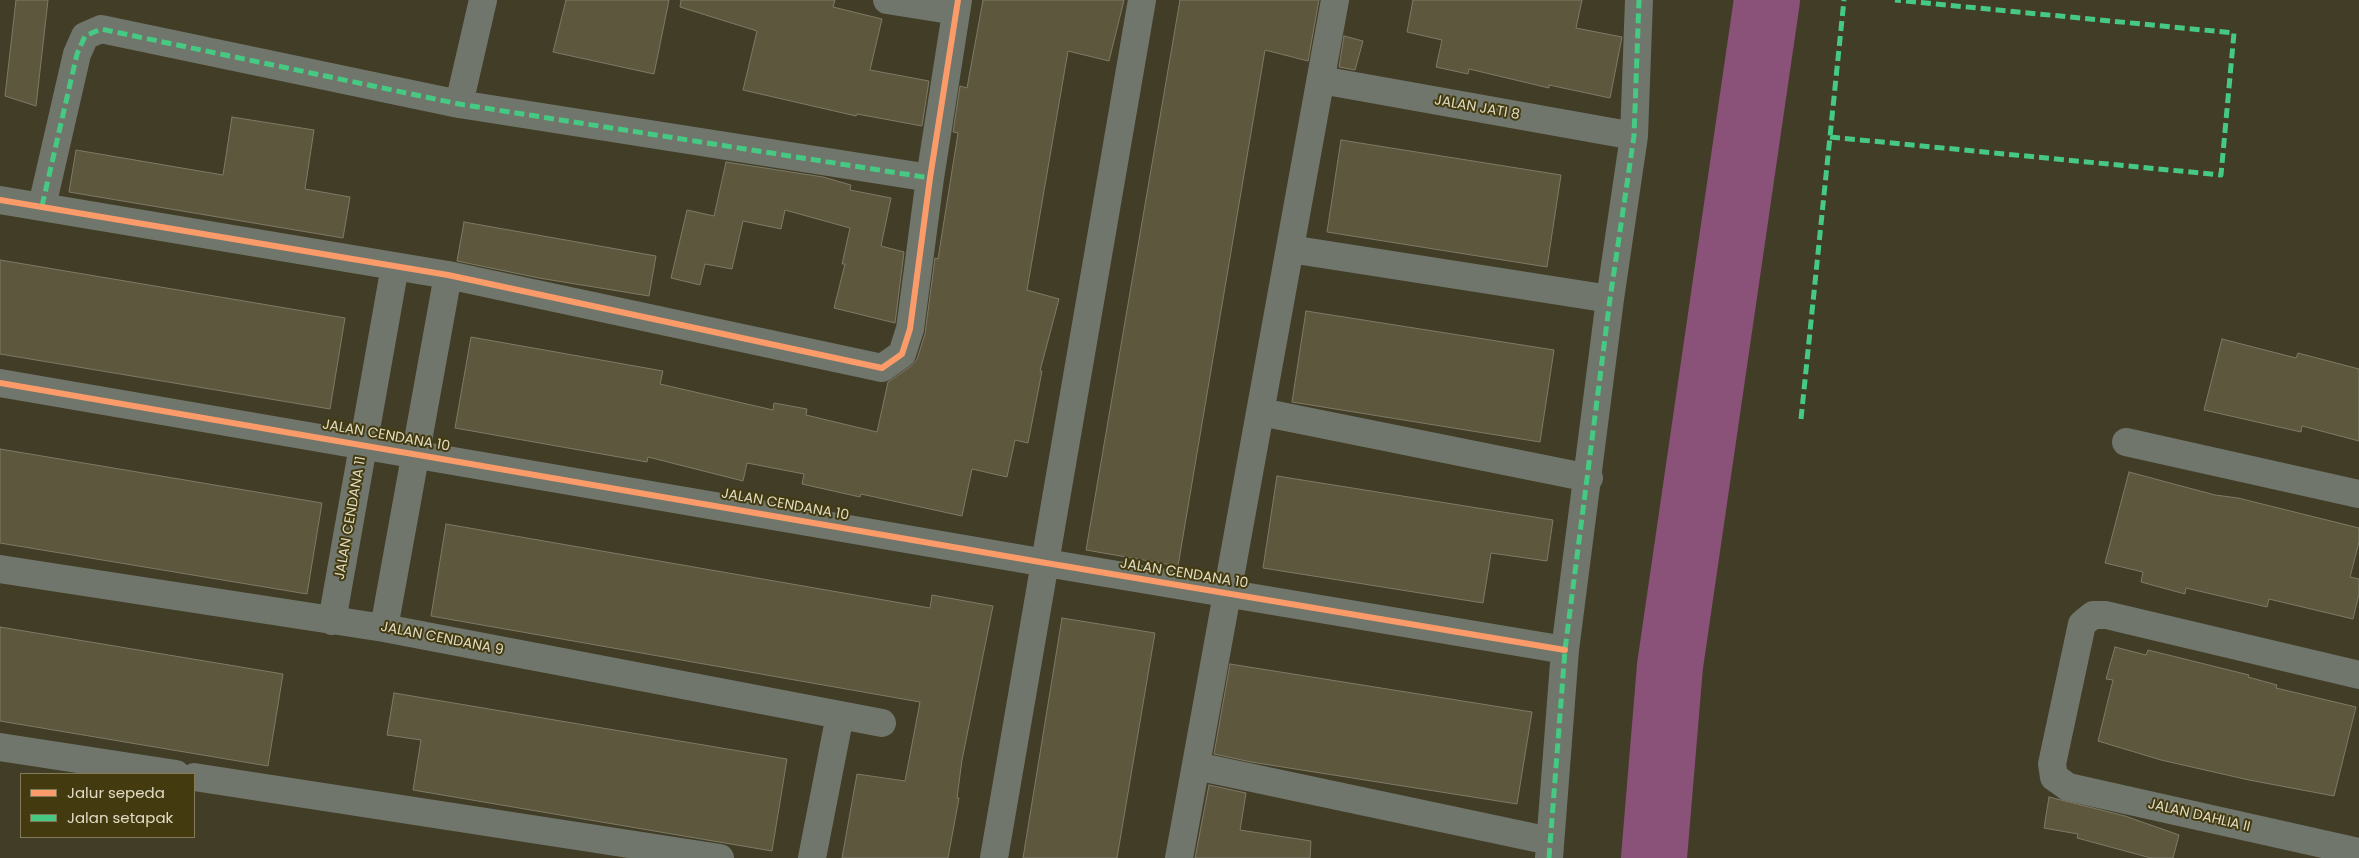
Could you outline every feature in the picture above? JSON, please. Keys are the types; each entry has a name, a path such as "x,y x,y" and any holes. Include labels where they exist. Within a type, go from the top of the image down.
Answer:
{"street":[{"path":"459,104 482,0"},
{"path":"0,200 448,275 882,368 902,354 910,329 930,178 957,6 887,0"},
{"path":"994,858 1142,0"},
{"path":"1179,858 1335,0"},
{"path":"1196,766 1549,849 1565,650 1589,478 1610,299 1634,136 1639,0"},
{"path":"42,206 77,54 85,36 101,29 459,104 930,178"},
{"name":"JALAN JATI 8","path":"1320,80 1634,136"},
{"path":"1290,249 1610,299"},
{"name":"JALAN CENDANA 11","path":"332,621 395,266"},
{"path":"384,628 448,275"},
{"name":"JALAN CENDANA 10","path":"0,383 364,444 1046,564 1565,650"},
{"path":"1261,412 1589,478"},
{"path":"2126,442 2359,494"},
{"name":"JALAN CENDANA 9","path":"0,569 384,628 882,723"},
{"name":"JALAN DAHLIA II","path":"2359,675 2106,615 2092,615 2082,624 2052,764 2054,777 2068,787 2359,852"},
{"path":"812,858 840,715"},
{"path":"0,747 169,773"},
{"path":"195,777 720,858"}],"building":[{"path":"16,0 48,0 36,106 5,96"},
{"path":"566,0 669,0 654,74 553,52"},
{"path":"681,0 835,0 833,7 882,19 870,70 929,81 922,126 857,114 856,116 743,90 757,31 680,7"},
{"path":"983,0 1124,0 1109,61 1068,51 1027,290 1059,299 1040,371 1042,371 1028,443 1015,440 1007,477 972,469 962,516 861,494 860,497 802,484 804,474 747,463 743,481 648,457 647,462 455,428 471,337 663,371 660,384 773,410 774,403 807,409 806,415 877,432 888,382 911,366 917,359 925,334 935,258 938,259 958,133 953,132 960,86 967,88"},
{"path":"1180,0 1319,0 1308,61 1265,50 1178,566 1086,550"},
{"path":"1413,0 1582,0 1576,28 1622,37 1610,98 1549,85 1549,88 1469,69 1468,74 1436,67 1442,40 1407,32"},
{"path":"1344,36 1363,41 1355,70 1339,67"},
{"path":"232,117 314,130 305,189 350,197 343,238 69,192 76,150 223,175"},
{"path":"1341,140 1561,175 1547,267 1327,232"},
{"path":"726,162 823,177 851,185 850,190 891,198 881,246 904,252 895,323 834,308 845,264 842,264 850,228 785,210 781,229 743,221 732,269 705,264 700,285 671,278 687,210 714,216"},
{"path":"464,222 656,256 649,296 539,278 457,261"},
{"path":"0,260 345,318 330,409 0,354"},
{"path":"1306,311 1554,350 1540,442 1292,402"},
{"path":"2222,339 2296,358 2298,353 2359,369 2359,441 2302,426 2301,432 2204,410"},
{"path":"0,449 322,503 307,594 0,543"},
{"path":"2129,472 2215,495 2238,498 2359,528 2359,542 2350,577 2359,579 2359,594 2353,619 2269,599 2267,607 2186,588 2185,594 2141,582 2143,572 2105,563"},
{"path":"1277,476 1553,520 1547,561 1491,553 1483,603 1263,568"},
{"path":"446,524 930,608 932,595 993,606 962,760 957,798 959,798 948,858 842,858 857,774 905,781 920,702 431,616"},
{"path":"1062,618 1155,633 1117,858 1023,858"},
{"path":"0,627 283,674 268,766 0,721"},
{"path":"2115,647 2146,655 2148,650 2249,675 2248,677 2277,685 2276,688 2356,707 2334,796 2249,780 2161,760 2098,741 2113,680 2106,679"},
{"path":"1230,664 1532,712 1517,804 1251,762 1214,754"},
{"path":"394,693 787,759 772,851 413,790 421,740 387,735"},
{"path":"1209,785 1246,793 1240,830 1311,841 1310,858 1195,858"},
{"path":"2049,797 2125,816 2179,835 2173,858 2151,858 2077,838 2078,834 2044,828"}],"waterway":[{"path":"1654,858 1670,666 1767,0"}],"marked path":[{"path":"1549,858 1565,650 1610,299 1634,136 1639,0"},
{"path":"1801,419 1844,0"},
{"path":"1830,137 2221,175 2234,33 1895,0"},
{"path":"42,206 77,54 85,36 101,29 459,104 930,178"}],"cycle path":[{"path":"0,200 448,275 882,368 902,354 910,329 930,178 958,0"},
{"path":"0,383 1046,563 1565,650"}]}
